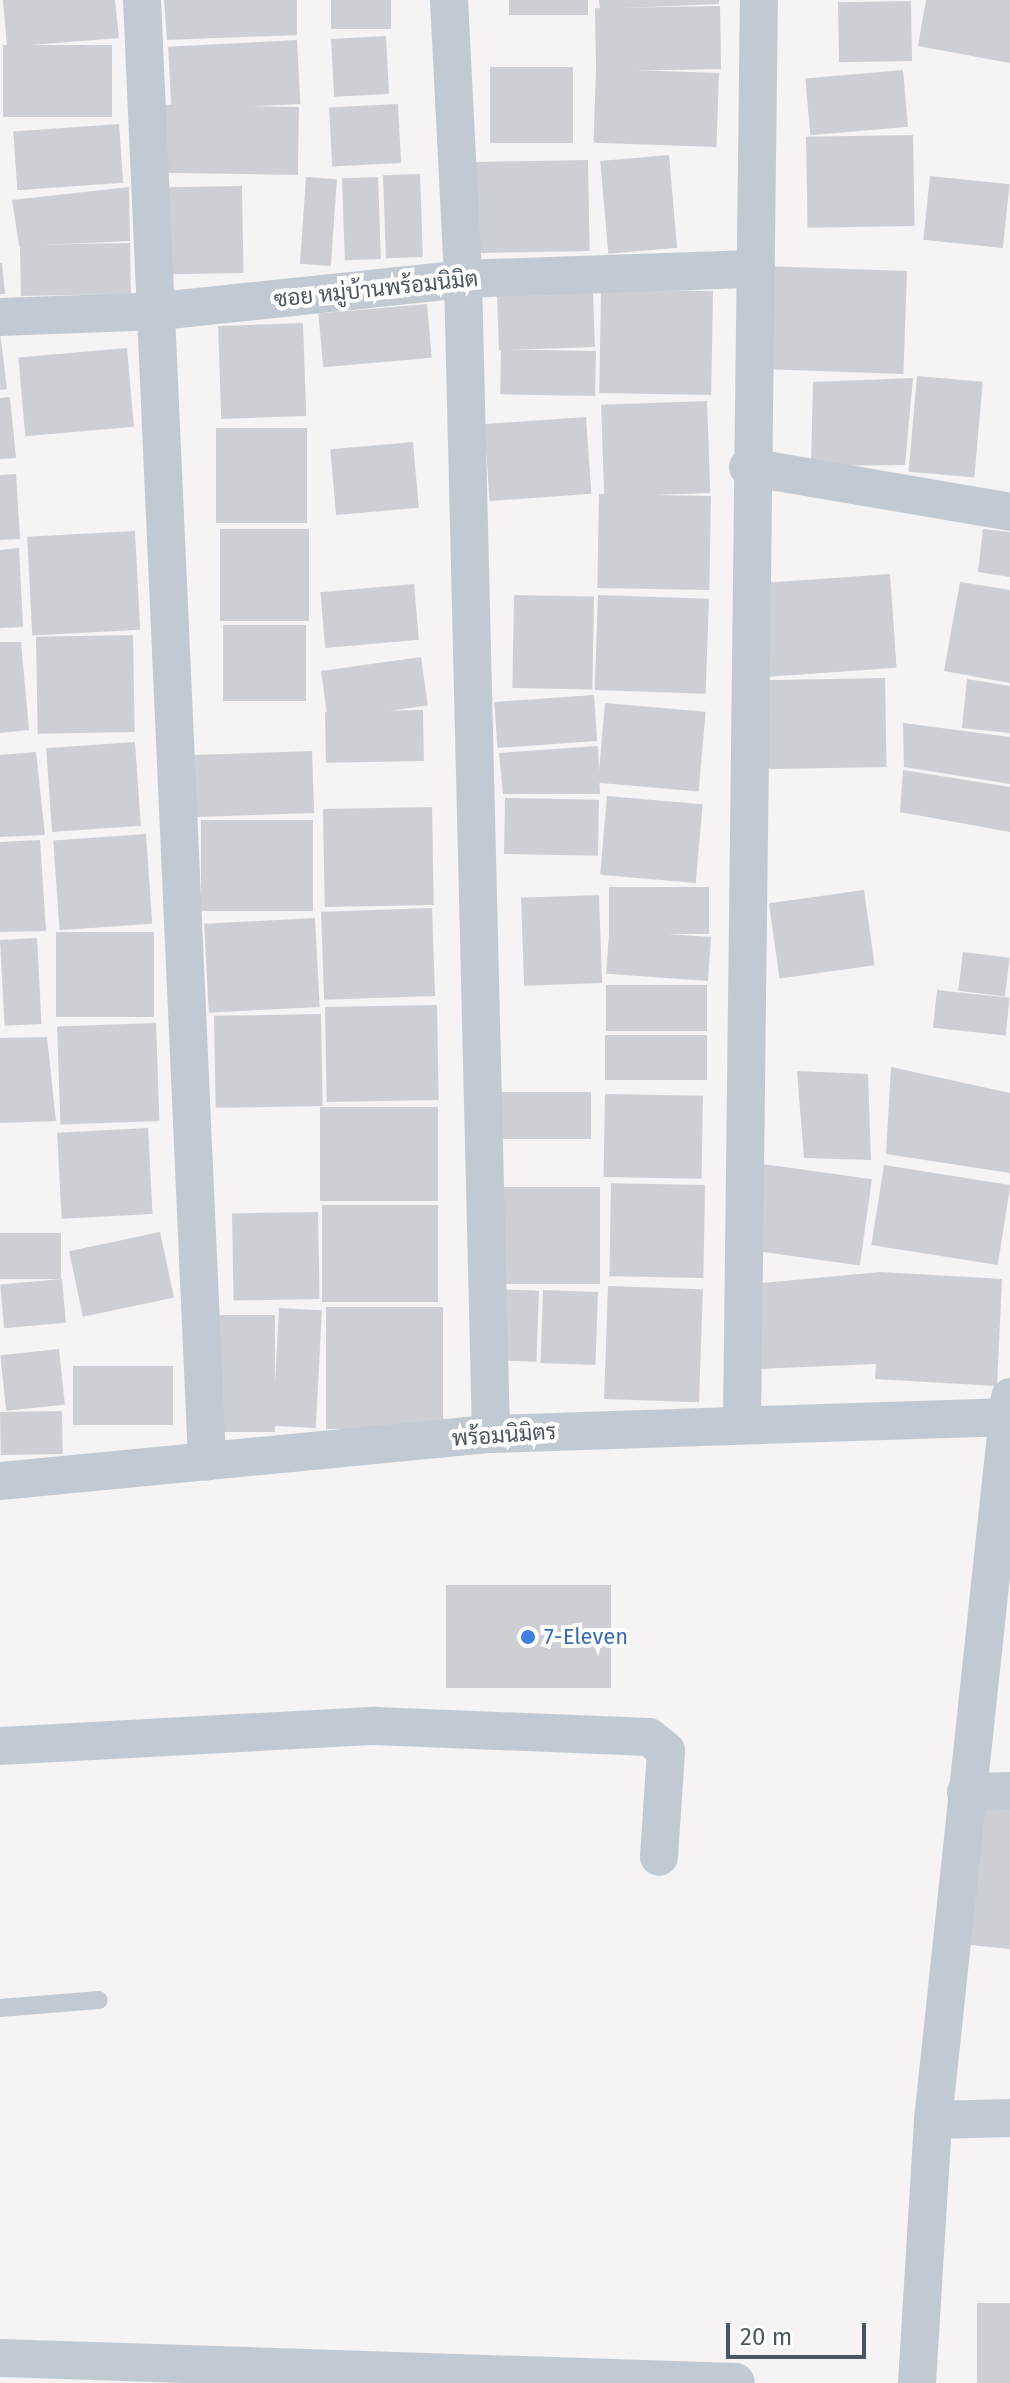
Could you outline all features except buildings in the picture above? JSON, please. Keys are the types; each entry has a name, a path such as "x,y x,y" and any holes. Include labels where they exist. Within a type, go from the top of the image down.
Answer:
{"street":[{"path":"142,0 160,311 207,1462"},
{"path":"449,0 463,279 491,1434"},
{"path":"742,1423 748,467 759,0"},
{"name":"ซอย หมู่บ้านพร้อมนิมิต","path":"0,317 160,311 463,279 753,269"},
{"path":"748,467 1010,512"},
{"path":"917,2383 933,2120 1009,1410"},
{"name":"พร้อมนิมิตร","path":"0,1481 491,1434 1009,1410"},
{"path":"0,1746 344,1726 649,1737 666,1751 659,1857"},
{"path":"966,1792 1010,1791"},
{"path":"933,2120 1010,2118"},
{"path":"0,2358 736,2382"}],"lane":[{"path":"0,2008 99,2000"}],"place":[{"name":"7-Eleven","path":"528,1637"}]}
